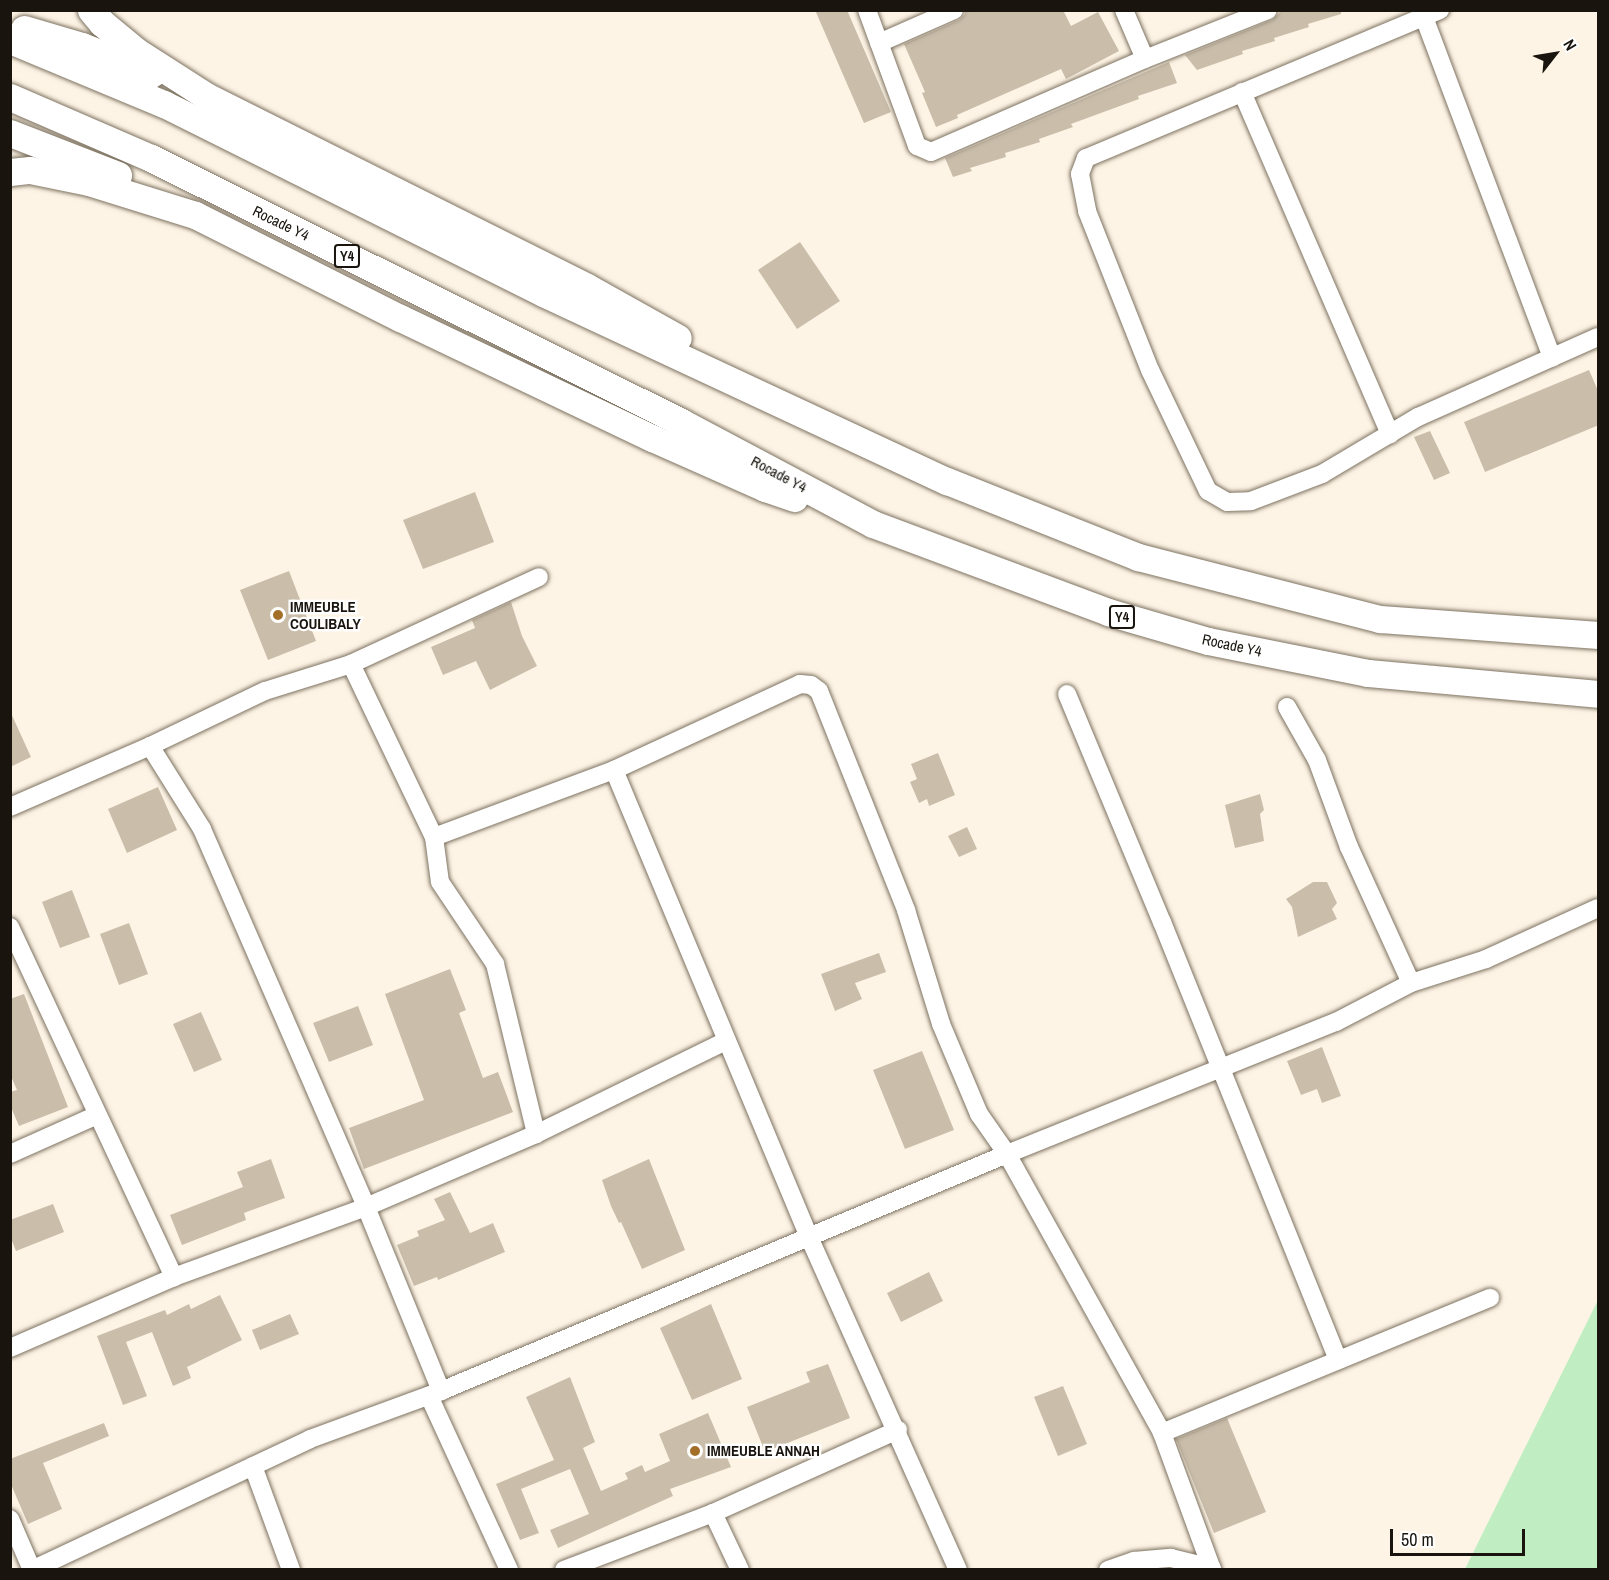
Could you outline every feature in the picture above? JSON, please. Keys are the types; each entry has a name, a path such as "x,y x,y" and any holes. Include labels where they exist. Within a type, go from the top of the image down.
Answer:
{"highway":[{"path":"91,10 102,23 136,51 206,96"},
{"path":"10,24 82,46 206,96 587,287 848,436"},
{"path":"19,43 164,104 532,288 848,436 947,481 1138,557 1380,619 1599,635"},
{"name":"Rocade Y4","path":"10,97 172,168 681,422 873,524 1108,612 1208,641 1368,673 1599,694"},
{"path":"10,133 113,172 400,318 652,438 765,488 873,524"},
{"path":"10,172 30,170 89,182 195,215"}],"street":[{"path":"867,10 917,146 931,152 1245,15 1268,10"},
{"path":"879,43 954,10"},
{"path":"1124,10 1145,59"},
{"path":"1552,358 1432,14 1086,158 1080,174 1087,211 1150,370 1208,491 1227,502 1251,501 1322,474 1418,417 1552,358 1599,337"},
{"path":"1242,92 1390,434"},
{"path":"10,807 150,746 265,691 351,664 539,577"},
{"path":"351,664 434,837 440,882 495,964 536,1134"},
{"path":"434,837 614,770 800,684 811,685 819,691 906,910 941,1024 979,1114 1006,1154 1162,1433 1212,1569"},
{"path":"1066,694 1222,1069 1338,1360"},
{"path":"1287,707 1317,760 1349,847 1411,983"},
{"path":"150,746 202,829 366,1207 435,1394 509,1569"},
{"path":"614,770 809,1237 958,1569"},
{"path":"10,1519 32,1569 310,1439 435,1394 1006,1154 1336,1022 1411,983 1486,959 1599,908"},
{"path":"12,936 174,1277"},
{"path":"10,1348 174,1277 366,1207 536,1134 726,1041"},
{"path":"10,1154 97,1115"},
{"path":"1162,1433 1490,1298"},
{"path":"564,1569 713,1513 898,1431"},
{"path":"253,1466 291,1569"},
{"path":"713,1513 740,1569"},
{"path":"1108,1569 1134,1561 1171,1558 1212,1569"}],"green space":[{"path":"1598,1300 1598,1569 1465,1569"}],"building":[{"path":"815,10 847,10 891,112 864,123"},
{"path":"965,10 1063,10 1071,26 1098,12 1119,51 1066,79 1061,69 957,115 958,118 936,127 922,93 925,92 904,44 959,20 965,14"},
{"path":"1282,10 1341,10 1341,14 1308,24 1309,27 1274,38 1275,41 1242,51 1243,54 1197,70 1185,55 1272,20"},
{"path":"1169,62 1177,83 1138,96 1139,99 1071,124 1073,127 1039,139 1040,142 1005,153 1006,157 970,168 972,171 953,177 945,158"},
{"path":"800,242 840,301 797,329 758,270"},
{"path":"1589,370 1599,393 1599,425 1485,472 1464,422"},
{"path":"1430,431 1450,473 1434,480 1414,437"},
{"path":"475,492 494,542 423,569 403,520"},
{"name":"IMMEUBLE COULIBALY","path":"289,571 316,641 268,660 240,590"},
{"path":"511,602 522,636 537,666 490,690 476,661 443,675 431,647 475,628 472,620"},
{"path":"10,711 31,757 10,767"},
{"path":"938,753 955,795 929,806 927,799 919,803 910,782 917,779 911,764"},
{"path":"158,787 177,830 127,853 108,809"},
{"path":"1260,794 1264,810 1260,814 1264,841 1235,848 1225,805"},
{"path":"967,827 977,849 959,857 948,836"},
{"path":"1313,882 1327,882 1337,903 1332,909 1337,919 1298,937 1292,907 1286,899"},
{"path":"72,890 90,937 60,948 42,902"},
{"path":"129,923 148,974 119,985 100,934"},
{"path":"879,953 886,972 855,983 862,999 835,1011 821,974"},
{"path":"450,969 466,1010 459,1013 483,1078 498,1072 513,1112 364,1169 349,1128 424,1100 385,994"},
{"path":"24,994 68,1107 19,1126 10,1105 10,1092 17,1090 10,1074 10,999"},
{"path":"358,1006 373,1045 329,1062 313,1023"},
{"path":"201,1012 222,1060 194,1072 173,1024"},
{"path":"1322,1047 1341,1096 1322,1103 1317,1089 1301,1095 1287,1061"},
{"path":"922,1051 954,1130 905,1149 873,1070"},
{"path":"271,1159 285,1198 244,1213 246,1220 182,1245 170,1215 243,1187 237,1172"},
{"path":"649,1159 685,1250 642,1269 621,1222 619,1223 611,1206 602,1180"},
{"path":"450,1192 470,1233 493,1223 505,1252 438,1280 437,1277 414,1286 397,1245 419,1236 417,1231 445,1220 434,1199"},
{"path":"53,1204 64,1232 16,1251 10,1236 10,1220"},
{"path":"929,1272 943,1301 901,1322 887,1293"},
{"path":"220,1295 242,1340 187,1367 191,1378 173,1386 152,1332 126,1342 147,1396 123,1405 97,1336 165,1310 167,1315 189,1304 191,1309"},
{"path":"711,1304 742,1379 692,1400 660,1328"},
{"path":"290,1314 299,1334 260,1350 252,1330"},
{"path":"828,1364 850,1418 765,1452 747,1407 810,1382 806,1372"},
{"path":"570,1377 595,1442 583,1448 601,1491 628,1479 625,1473 642,1465 645,1472 670,1461 659,1434 708,1413 731,1467 670,1489 673,1496 558,1548 550,1530 589,1514 570,1469 521,1489 539,1533 520,1540 496,1484 554,1460 526,1397"},
{"path":"1063,1386 1087,1444 1058,1456 1034,1397"},
{"path":"1227,1418 1266,1512 1214,1533 1176,1439"},
{"path":"104,1423 109,1436 43,1463 62,1509 28,1524 10,1482 10,1459"}],"place":[{"name":"IMMEUBLE COULIBALY","path":"278,615"},
{"name":"IMMEUBLE ANNAH","path":"695,1451"}]}
